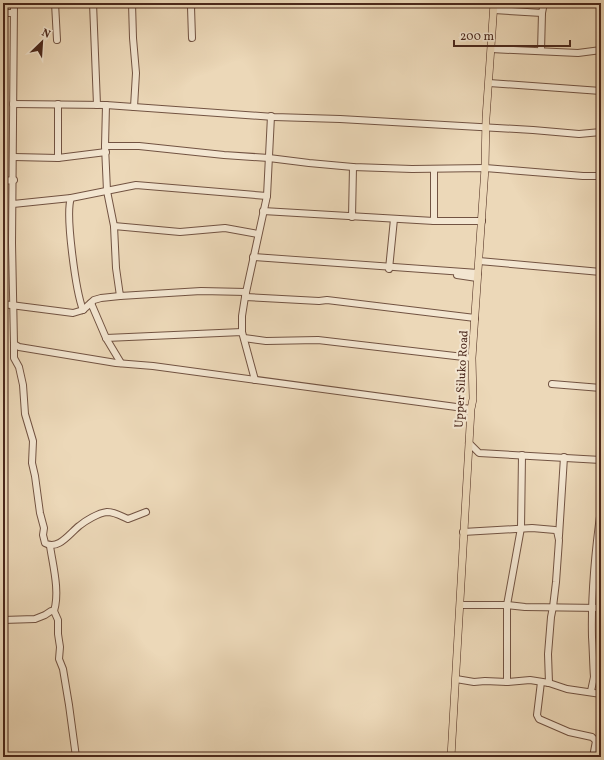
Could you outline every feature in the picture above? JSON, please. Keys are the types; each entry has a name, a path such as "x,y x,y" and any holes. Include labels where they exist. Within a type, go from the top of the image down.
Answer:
{"main road":[{"name":"Upper Siluko Road","path":"451,757 463,532 471,409 473,399 472,358 485,168 485,127 494,7"}],"street":[{"path":"14,3 14,358 19,367 24,386 25,414 32,441 32,463 36,476 45,543 50,546 56,545 80,524 100,514 107,512 128,519 146,512"},
{"path":"55,3 56,40"},
{"path":"93,3 97,105"},
{"path":"132,3 136,74 134,107"},
{"path":"192,38 191,7 194,4 202,3"},
{"path":"541,51 542,13 544,3"},
{"path":"494,7 542,13"},
{"path":"3,13 14,13"},
{"path":"491,49 578,52 601,50"},
{"path":"489,83 601,91"},
{"path":"13,104 106,105 271,116 485,127 579,134 601,132"},
{"path":"58,104 58,158"},
{"path":"106,105 107,191 114,226 116,268 120,296"},
{"path":"255,380 243,335 242,316 252,257 267,196 271,116"},
{"path":"14,157 58,158 106,149 139,146 308,163 353,166 434,170 485,168 583,176 601,176"},
{"path":"352,217 353,166"},
{"path":"434,170 434,221"},
{"path":"3,182 14,180"},
{"path":"13,204 71,198 136,185 267,196"},
{"path":"71,198 69,211 77,289 83,310"},
{"path":"263,211 434,221 482,221"},
{"path":"390,268 395,219"},
{"path":"114,226 180,232 225,228 258,234"},
{"path":"252,257 477,276"},
{"path":"478,261 601,272"},
{"path":"312,264 337,267 390,268"},
{"path":"3,304 73,313 83,310 91,303 101,298 201,291 304,301 327,300 475,318"},
{"path":"91,303 106,338 121,363"},
{"path":"106,338 243,335 266,341 318,340 472,358"},
{"path":"14,344 19,347 121,363 471,409"},
{"path":"552,384 601,388"},
{"path":"469,443 479,453"},
{"path":"468,462 479,453 601,460"},
{"path":"507,682 507,605 520,528 522,455"},
{"path":"549,683 548,654 559,540 564,457"},
{"path":"591,691 594,677 592,608 601,509"},
{"path":"463,532 520,528 555,530 558,534 559,540"},
{"path":"50,546 57,592 54,611 58,620 60,647 59,658 63,668 76,757"},
{"path":"460,605 601,608"},
{"path":"3,620 35,619 54,611"},
{"path":"594,677 601,674"},
{"path":"456,679 472,682 507,682 530,680 549,683 567,689 591,691 601,694"},
{"path":"541,682 537,715 539,719 569,732 595,738 594,757"}]}
